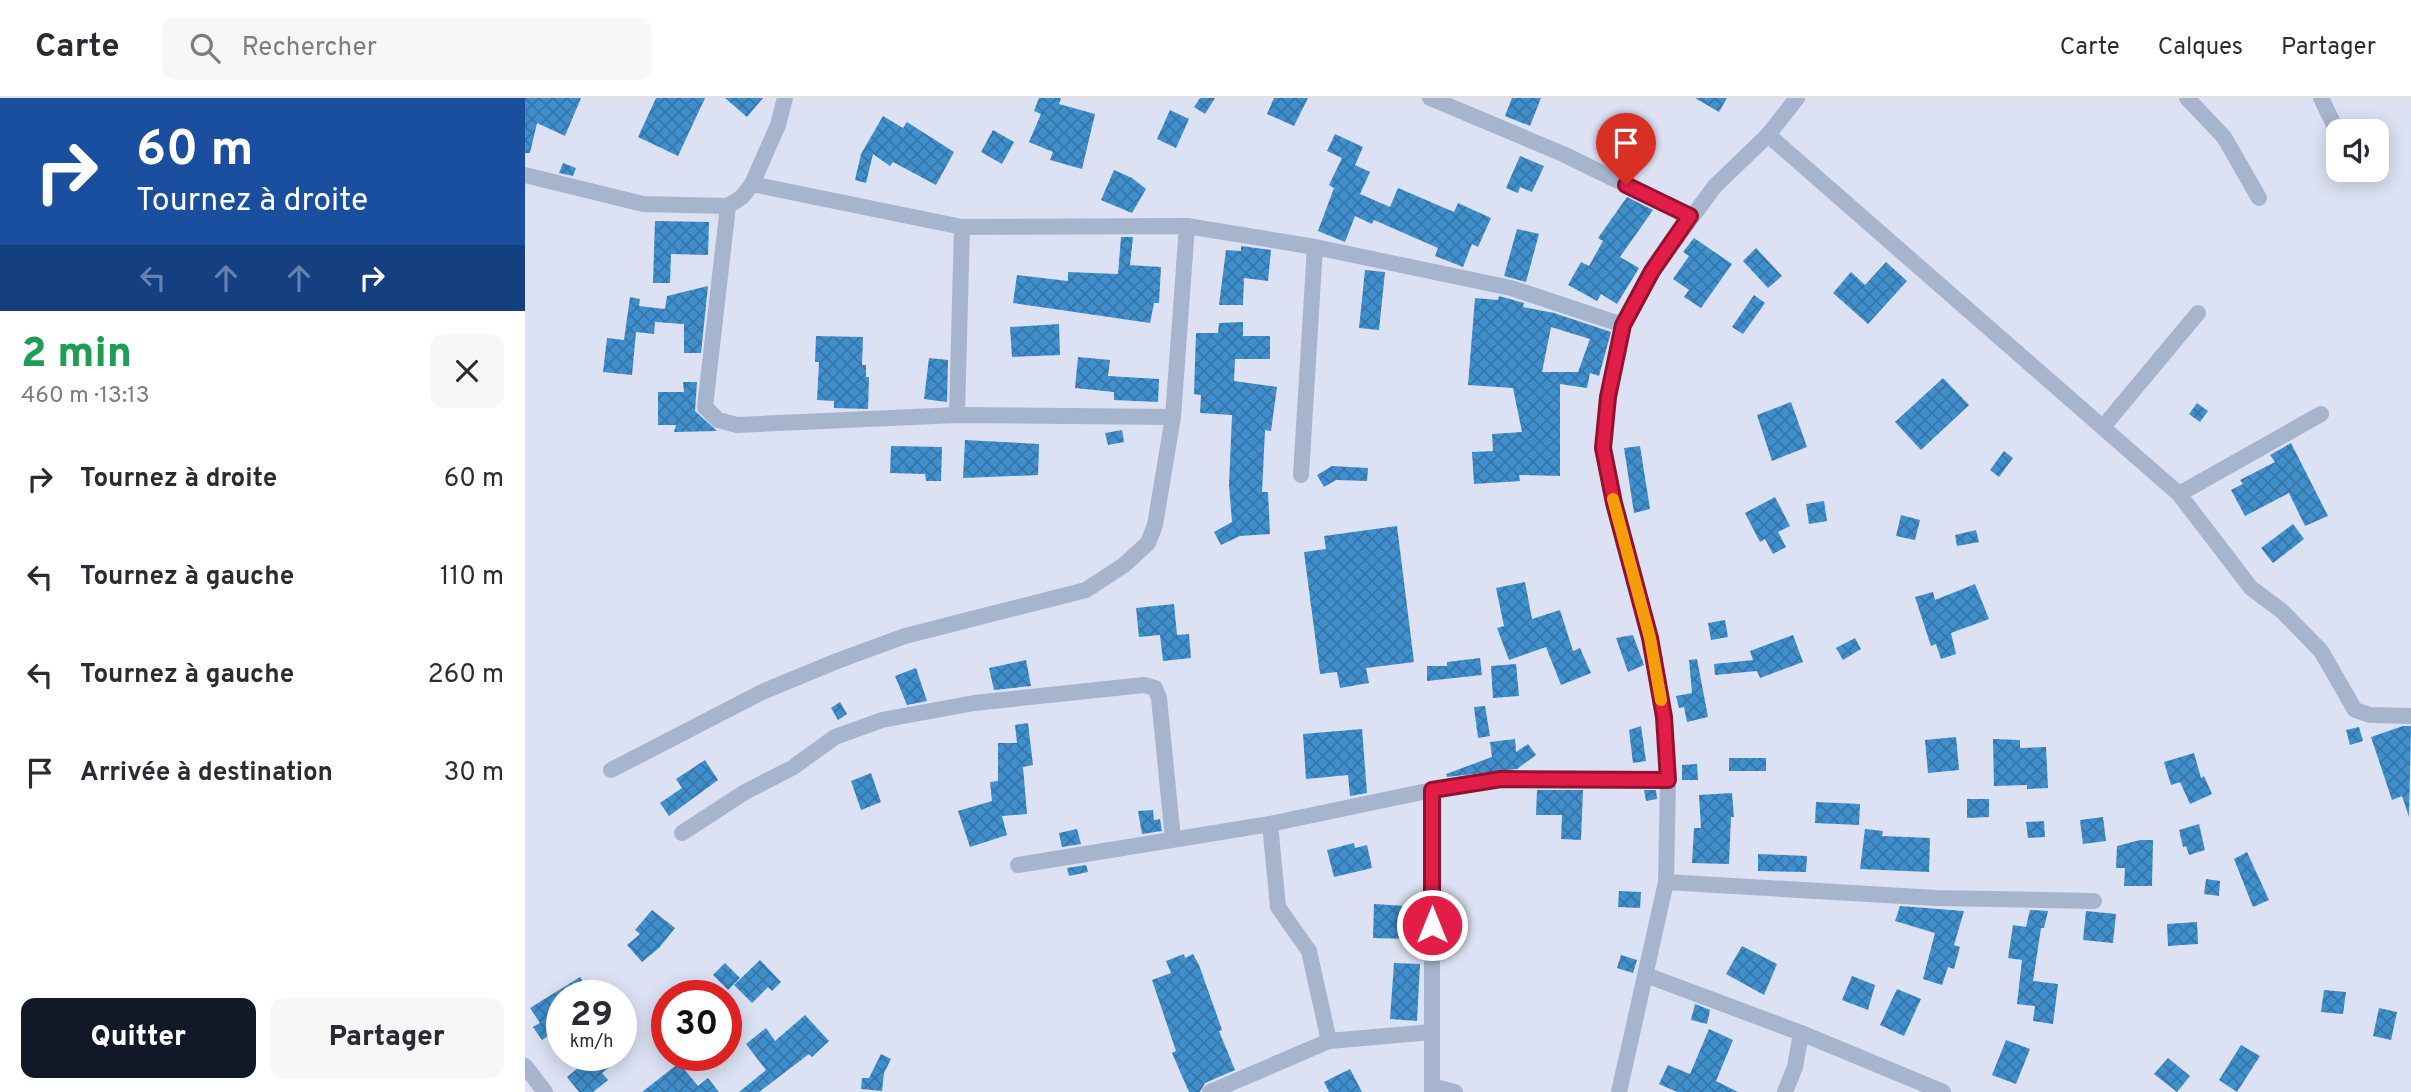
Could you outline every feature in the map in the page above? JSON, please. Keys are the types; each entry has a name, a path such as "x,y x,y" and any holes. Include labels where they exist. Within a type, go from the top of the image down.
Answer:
{"street":[{"path":"525,175 643,204 727,206 741,197 752,184 778,125 785,98"},
{"path":"1430,98 1563,154 1690,216"},
{"path":"1619,1092 1666,882 1668,780 1664,717 1650,638 1614,503 1603,448 1608,397 1623,325 1652,271 1690,216 1715,186 1768,135 1797,98"},
{"path":"2187,98 2224,136 2259,198"},
{"path":"2321,98 2331,119"},
{"path":"1768,135 2179,494 2251,588 2282,611 2321,651 2355,710 2371,715 2411,716"},
{"path":"752,184 962,227 1187,226 1315,247 1511,288 1623,325"},
{"path":"727,206 705,407 718,420 737,425 957,415 1173,416"},
{"path":"611,770 762,692 837,661 905,636 1086,590 1124,565 1148,543 1155,526 1173,416 1187,226"},
{"path":"957,415 962,227"},
{"path":"1301,475 1315,247"},
{"path":"2103,427 2198,313"},
{"path":"2179,494 2321,414"},
{"path":"682,833 745,792 792,768 835,737 882,720 974,703 1144,685 1155,688 1159,698 1173,839"},
{"path":"1018,865 1270,824 1432,790 1501,779 1668,780"},
{"path":"1432,790 1432,1089 1455,1092"},
{"path":"1270,824 1278,907 1309,951 1329,1041"},
{"path":"1666,882 1936,898 2094,901"},
{"path":"1646,975 1801,1033 1913,1086 1943,1092"},
{"path":"1210,1092 1329,1041 1432,1032"},
{"path":"1785,1092 1795,1067 1801,1033"},
{"path":"525,1066 545,1092"}],"building":[{"path":"525,98 581,98 565,136 537,123 530,153 525,153"},
{"path":"656,98 705,98 678,156 638,137"},
{"path":"725,98 763,98 747,117"},
{"path":"1039,98 1061,98 1059,104 1095,114 1082,169 1050,160 1053,152 1029,142 1041,114 1034,111"},
{"path":"1200,98 1215,98 1205,114 1194,107"},
{"path":"1274,98 1308,98 1294,126 1267,114"},
{"path":"1512,98 1541,98 1530,126 1505,116"},
{"path":"1695,98 1727,98 1719,112"},
{"path":"1170,110 1189,119 1176,148 1157,139"},
{"path":"883,116 903,128 907,122 954,152 936,185 893,162 890,166 873,154 866,183 855,180 861,154"},
{"path":"993,130 1014,142 1002,164 981,152"},
{"path":"1335,134 1363,147 1355,165 1370,172 1360,194 1390,207 1398,188 1454,212 1458,203 1491,218 1478,247 1472,244 1463,267 1435,256 1438,248 1374,220 1372,224 1355,216 1345,242 1318,231 1334,188 1329,185 1342,158 1327,151"},
{"path":"1520,156 1544,166 1532,192 1520,187 1518,193 1506,188"},
{"path":"563,163 576,168 573,176 559,173"},
{"path":"1114,170 1132,178 1146,189 1132,213 1101,200"},
{"path":"1627,197 1653,210 1620,257 1639,268 1617,304 1601,294 1597,301 1568,285 1581,262 1589,266 1603,241 1598,238"},
{"path":"655,221 709,222 708,255 671,254 670,283 653,283"},
{"path":"1517,229 1539,234 1526,282 1504,276"},
{"path":"1121,237 1133,237 1130,265 1161,267 1159,303 1154,303 1150,323 1013,303 1017,275 1068,281 1068,272 1118,274"},
{"path":"1694,238 1732,264 1701,308 1684,297 1689,290 1673,279 1689,256 1683,252"},
{"path":"1241,246 1271,250 1268,281 1244,278 1243,305 1219,305 1226,250 1241,251"},
{"path":"1756,248 1782,276 1768,288 1743,261"},
{"path":"1886,262 1907,281 1868,324 1833,293 1851,272 1865,285"},
{"path":"1365,270 1385,272 1379,330 1359,328"},
{"path":"708,286 701,353 684,353 684,324 655,322 654,334 636,332 632,375 603,372 607,338 624,340 630,297 640,299 639,306 665,309 667,296"},
{"path":"1754,295 1765,303 1743,334 1732,327"},
{"path":"1499,296 1524,303 1523,307 1554,313 1611,332 1599,376 1590,373 1587,388 1560,384 1560,476 1519,475 1520,481 1474,484 1472,452 1493,451 1492,434 1522,432 1513,388 1468,385 1475,298 1498,300","holes":["1551,327 1590,339 1578,372 1542,372"]},
{"path":"1243,322 1243,336 1270,336 1270,359 1235,359 1234,381 1277,387 1271,431 1265,430 1262,492 1268,492 1270,534 1240,536 1221,545 1214,532 1232,522 1229,485 1232,415 1200,413 1201,395 1194,394 1196,333 1218,333 1219,323"},
{"path":"1059,324 1060,355 1012,357 1010,327"},
{"path":"816,336 863,337 862,365 866,365 866,377 869,377 868,409 834,408 834,401 817,400 819,362 815,362"},
{"path":"1078,357 1110,360 1108,376 1159,379 1158,402 1114,400 1114,392 1075,388"},
{"path":"929,358 948,360 947,402 924,399"},
{"path":"1943,378 1969,405 1921,450 1895,422"},
{"path":"683,382 697,382 695,411 717,431 674,432 676,425 658,425 658,392 684,392"},
{"path":"1791,402 1807,447 1772,461 1757,415"},
{"path":"2197,403 2208,411 2200,422 2189,414"},
{"path":"1122,430 1124,442 1108,445 1105,433"},
{"path":"965,440 1039,444 1038,475 963,478"},
{"path":"2291,443 2328,516 2305,526 2289,493 2245,516 2231,490 2243,484 2240,480 2275,462 2270,455"},
{"path":"891,446 942,447 941,481 926,481 925,474 890,473"},
{"path":"1640,446 1650,509 1634,513 1624,448"},
{"path":"2004,451 2013,458 1999,477 1990,470"},
{"path":"1332,466 1368,468 1367,481 1336,480 1324,487 1317,475"},
{"path":"1775,497 1790,526 1778,532 1786,547 1773,554 1765,539 1760,542 1745,513"},
{"path":"1824,501 1827,521 1809,524 1806,504"},
{"path":"1901,515 1920,520 1915,540 1896,536"},
{"path":"2293,524 2304,539 2273,563 2261,548"},
{"path":"1397,526 1414,662 1366,668 1369,683 1340,688 1337,672 1320,674 1304,552 1326,549 1324,536"},
{"path":"1976,530 1979,542 1957,546 1955,535"},
{"path":"1525,582 1532,619 1560,610 1573,651 1580,648 1591,673 1561,685 1546,647 1509,660 1497,628 1504,626 1496,588"},
{"path":"1975,584 1989,619 1951,633 1956,654 1941,659 1936,644 1931,646 1915,597 1933,592 1935,600"},
{"path":"1174,604 1177,635 1189,634 1191,658 1163,661 1160,635 1139,637 1136,608"},
{"path":"1725,620 1728,637 1711,640 1708,623"},
{"path":"1633,635 1644,665 1628,672 1616,638"},
{"path":"1793,635 1803,662 1760,678 1757,671 1715,675 1714,664 1753,660 1750,651"},
{"path":"1855,638 1861,649 1843,660 1836,648"},
{"path":"1480,658 1482,675 1427,681 1427,666 1447,666 1447,662"},
{"path":"1697,659 1708,717 1687,722 1684,707 1679,708 1676,696 1692,693 1689,660"},
{"path":"1026,660 1031,686 994,690 989,668"},
{"path":"1516,664 1519,696 1493,698 1491,666"},
{"path":"916,668 927,701 907,705 895,676"},
{"path":"840,702 847,714 838,720 831,708"},
{"path":"1485,706 1490,736 1478,738 1474,707"},
{"path":"1028,723 1033,765 1023,767 1027,814 1002,816 1007,835 970,847 958,811 992,801 990,782 998,781 998,743 1017,743 1015,725"},
{"path":"1641,726 1646,761 1633,763 1629,730"},
{"path":"2403,726 2411,726 2409,817 2402,796 2392,800 2371,737"},
{"path":"2359,727 2363,741 2350,745 2346,730"},
{"path":"1362,729 1367,793 1350,796 1348,775 1306,779 1303,734"},
{"path":"1956,737 1959,770 1928,773 1925,740"},
{"path":"1515,739 1516,752 1528,744 1536,755 1517,769 1447,777 1446,774 1492,757 1490,742"},
{"path":"1993,739 2020,740 2020,748 2046,747 2048,788 2027,789 2027,785 1994,786"},
{"path":"2194,753 2201,778 2204,776 2212,794 2190,804 2180,782 2171,785 2164,762"},
{"path":"1729,758 1766,758 1766,771 1729,771"},
{"path":"705,760 718,780 669,816 660,803 682,788 676,779"},
{"path":"1697,764 1698,780 1682,780 1682,765"},
{"path":"871,773 881,802 861,810 851,781"},
{"path":"1537,790 1583,790 1581,840 1561,839 1562,815 1536,815"},
{"path":"1644,790 1656,790 1657,799 1646,801"},
{"path":"1732,793 1734,817 1731,817 1729,864 1692,863 1694,828 1701,828 1699,795"},
{"path":"1967,799 1989,799 1989,817 1967,818"},
{"path":"1816,802 1860,804 1859,825 1815,823"},
{"path":"1153,810 1154,820 1160,819 1162,831 1142,834 1138,811"},
{"path":"2103,817 2106,841 2083,844 2080,820"},
{"path":"2044,821 2045,837 2028,838 2026,822"},
{"path":"2199,824 2205,850 2189,855 2186,846 2183,847 2179,830"},
{"path":"1077,829 1081,844 1062,847 1059,833"},
{"path":"1865,829 1883,831 1882,836 1930,838 1929,872 1860,869"},
{"path":"2140,840 2153,840 2152,886 2124,886 2125,868 2116,868 2117,846"},
{"path":"1354,843 1355,848 1367,845 1372,868 1334,877 1327,850"},
{"path":"2247,852 2269,900 2253,907 2234,859"},
{"path":"1758,854 1807,856 1806,872 1758,871"},
{"path":"1086,865 1088,872 1069,876 1067,868"},
{"path":"2206,879 2220,881 2219,896 2204,894"},
{"path":"1619,891 1641,892 1640,908 1618,907"},
{"path":"1374,904 1422,907 1422,951 1412,953 1411,939 1373,938"},
{"path":"1900,906 1964,911 1954,945 1960,947 1954,969 1948,967 1942,985 1923,979 1935,933 1895,921"},
{"path":"652,910 675,928 659,948 642,962 627,945 640,934 635,930"},
{"path":"2030,910 2048,911 2044,928 2041,928 2033,981 2058,984 2053,1024 2033,1021 2035,1006 2017,1004 2022,960 2008,958 2013,925 2026,927"},
{"path":"2086,911 2116,914 2113,943 2083,940"},
{"path":"2197,922 2198,944 2168,946 2167,924"},
{"path":"1742,946 1777,964 1764,995 1726,974"},
{"path":"1184,954 1185,958 1193,954 1199,965 1222,1030 1219,1031 1235,1070 1205,1083 1200,1092 1189,1092 1172,1053 1176,1051 1152,980 1171,973 1166,961"},
{"path":"1621,955 1637,960 1633,973 1617,968"},
{"path":"760,960 781,982 772,991 768,987 752,1003 742,993 742,980 739,980"},
{"path":"725,963 740,978 718,980 713,975"},
{"path":"1394,963 1420,964 1417,1021 1390,1019"},
{"path":"1852,976 1875,985 1868,1010 1842,1000"},
{"path":"1897,989 1921,999 1904,1036 1880,1025"},
{"path":"2324,990 2346,992 2343,1014 2321,1012"},
{"path":"546,998 546,1037 542,1040 533,1027 540,1023 530,1008"},
{"path":"1695,1004 1710,1010 1707,1024 1691,1020"},
{"path":"2379,1008 2397,1012 2391,1040 2373,1036"},
{"path":"805,1015 829,1041 812,1057 809,1054 759,1092 739,1092 766,1070 746,1044 766,1028 775,1041"},
{"path":"1709,1029 1733,1040 1716,1081 1738,1092 1677,1092 1659,1084 1668,1065 1690,1074"},
{"path":"2006,1040 2030,1049 2016,1084 1992,1075"},
{"path":"2241,1045 2260,1056 2237,1092 2219,1080"},
{"path":"881,1054 891,1059 884,1073 882,1091 861,1089 862,1078 869,1078"},
{"path":"2168,1058 2190,1076 2177,1092 2154,1074"},
{"path":"1350,1069 1362,1092 1329,1092 1324,1082"},
{"path":"574,1071 605,1071 602,1073 608,1080 593,1092 579,1092 567,1077"},
{"path":"669,1071 686,1071 698,1086 708,1078 719,1092 642,1092"}],"slow traffic":[{"path":"1613,499 1650,638 1661,700"}],"route":[{"path":"1432,925 1432,790 1501,779 1668,780 1664,717 1650,638 1614,503 1603,448 1608,397 1623,325 1652,271 1690,216 1626,185"}]}
